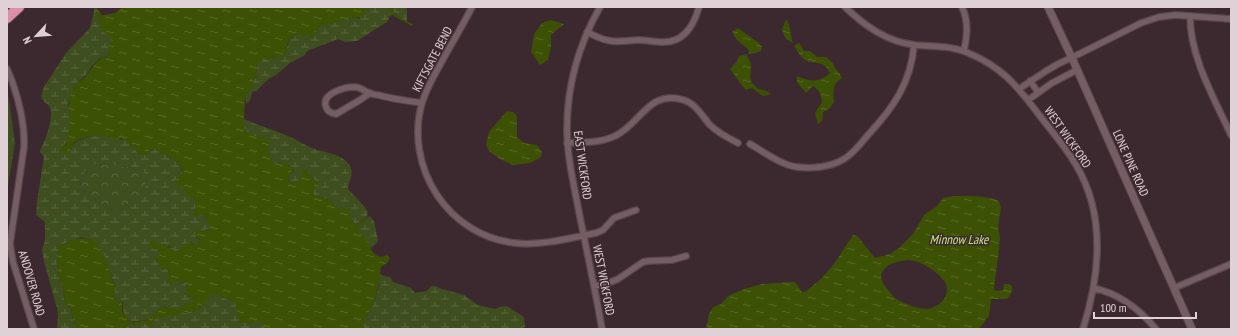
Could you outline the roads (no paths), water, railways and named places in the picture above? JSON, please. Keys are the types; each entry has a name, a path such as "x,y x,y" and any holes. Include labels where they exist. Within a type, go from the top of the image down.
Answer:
{"highway":[{"path":"7,18 19,7"}],"street":[{"name":"KIFTSGATE BEND","path":"472,7 432,79 422,103 418,120 419,151 423,169 430,184 444,205 456,218 484,235 516,244 539,243 600,232 614,218 636,210"},
{"name":"EAST WICKFORD","path":"583,235 567,143 568,111 578,56 587,32 600,7"},
{"path":"587,32 600,39 615,42 639,40 670,42 683,36 689,30 696,18 699,7"},
{"path":"845,7 872,29 901,43 964,51 980,58 1008,77 1028,100 1061,77 1077,70"},
{"path":"962,7 965,15 967,30 964,51"},
{"name":"LONE PINE ROAD","path":"1048,7 1192,329"},
{"path":"1019,89 1046,71 1145,21 1168,16 1231,19"},
{"path":"1190,16 1192,38 1197,60 1231,135"},
{"path":"750,144 785,164 796,167 810,168 823,166 844,159 855,150 875,128 899,97 908,75 914,45"},
{"name":"ANDOVER ROAD","path":"7,69 15,90 25,136 10,239 11,250 16,272 34,329"},
{"path":"1030,81 1038,92"},
{"path":"370,93 336,114 327,110 325,105 330,94 347,88 359,87 370,93 381,96 422,103"},
{"path":"567,143 600,141 615,136 628,128 647,106 659,100 672,98 685,100 691,104 700,112 713,128 738,143"},
{"name":"WEST WICKFORD","path":"1028,100 1076,164 1091,198 1098,242 1093,288 1083,329"},
{"name":"WEST WICKFORD","path":"583,235 602,329"},
{"path":"594,286 606,284 618,279 643,262 672,260 686,256"},
{"path":"1174,288 1231,264"},
{"path":"1093,288 1108,293 1127,303 1148,320 1156,329"}],"water":[{"path":"96,7 102,15 108,15 123,7 364,7 363,8 366,10 361,18 355,17 318,27 311,38 302,34 292,37 283,55 279,57 267,58 257,65 256,70 258,75 254,79 251,89 245,95 244,119 242,122 243,127 248,133 268,139 270,143 268,151 272,159 272,164 282,162 294,169 290,173 288,180 290,182 294,183 298,181 302,175 301,171 306,169 310,177 315,180 319,186 314,189 314,196 325,198 340,209 347,209 349,211 350,219 355,224 358,224 367,216 368,217 357,227 358,229 376,255 382,257 387,255 390,258 388,262 381,267 376,294 371,308 365,318 363,329 267,329 262,323 256,321 251,324 240,323 235,302 211,292 209,299 195,312 183,312 174,316 157,318 153,321 153,325 150,329 148,329 149,324 129,323 125,329 78,329 73,320 71,309 65,303 57,263 59,249 57,246 82,238 90,239 97,244 106,258 115,287 115,293 113,296 117,302 121,301 123,312 128,317 128,320 141,321 148,320 162,307 178,310 183,308 186,303 194,303 193,298 188,297 186,283 179,282 178,280 172,283 167,282 170,279 168,275 169,270 163,269 155,258 160,255 160,252 157,249 151,250 150,241 152,239 158,244 163,244 166,247 174,248 174,251 177,251 188,242 196,245 199,243 200,240 195,235 196,230 207,231 210,228 208,220 201,214 196,216 194,213 196,206 194,198 188,197 184,188 177,185 175,181 182,175 182,171 177,162 171,157 155,149 146,154 138,153 127,140 103,136 83,138 73,143 71,150 67,153 60,150 61,147 66,145 70,130 69,101 74,87 86,76 98,61 108,56 110,52 108,46 114,41 102,29 98,16 94,10"},
{"path":"786,19 793,43 786,39 782,30"},
{"path":"551,20 564,24 551,35 551,47 548,60 540,65 531,52 534,34 542,23"},
{"path":"738,28 759,43 762,47 761,51 749,54 748,49 737,40 732,32"},
{"path":"799,43 804,51 810,51 817,57 826,57 833,63 842,78 836,83 833,92 834,102 830,108 823,112 822,121 818,124 815,113 822,102 820,93 813,86 806,93 797,82 797,76 810,80 818,80 830,73 824,65 808,61 803,58 794,46"},
{"path":"746,54 751,64 751,80 758,89 771,93 768,95 763,96 752,88 746,90 730,69 737,61 739,56"},
{"path":"507,111 513,112 517,116 517,137 524,143 537,145 542,152 541,157 530,163 513,165 500,159 489,151 486,145 489,132"},
{"name":"Minnow Lake","path":"953,196 976,196 994,199 999,201 1001,208 998,226 1000,238 994,288 995,291 1003,290 1004,284 1009,284 1012,286 1012,292 1007,299 991,300 989,316 979,329 706,328 709,314 713,307 721,304 728,296 744,289 762,284 795,282 802,292 805,292 822,278 834,264 853,235 858,237 875,258 890,254 900,247 913,234 924,215 937,206 943,198","holes":["901,261 921,263 932,270 939,275 946,284 946,296 938,305 927,309 911,306 895,298 882,282 881,275 889,265"]}],"waterway":[{"path":"389,7 394,15 412,25"}]}
